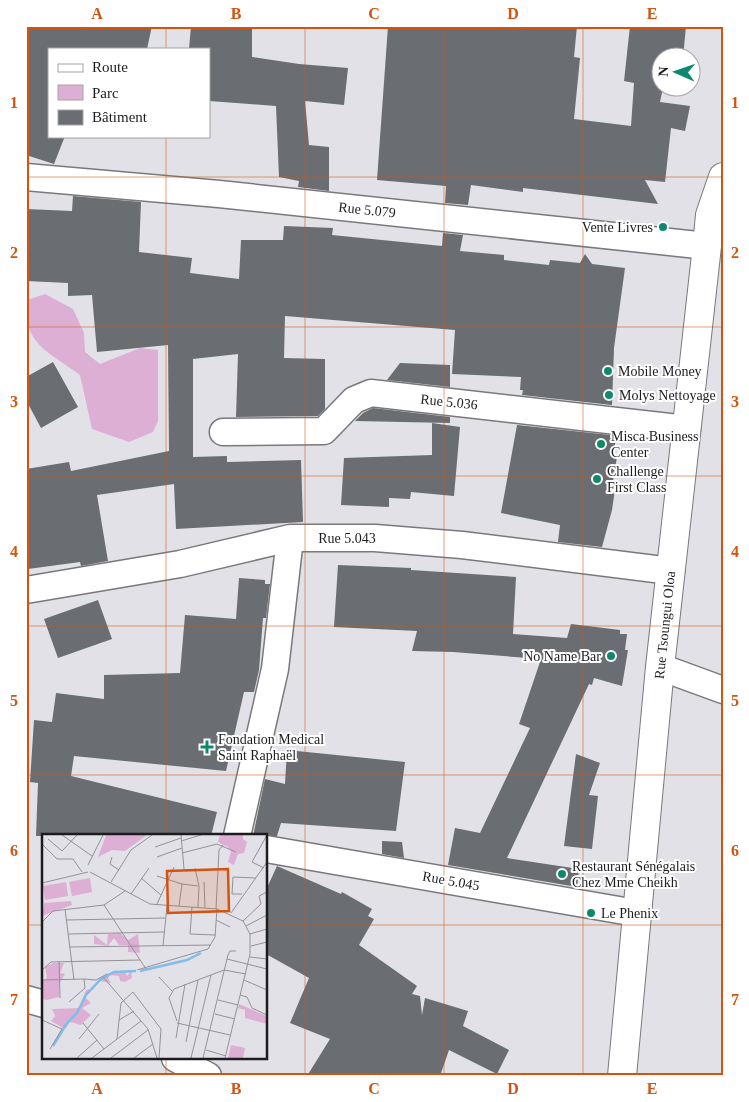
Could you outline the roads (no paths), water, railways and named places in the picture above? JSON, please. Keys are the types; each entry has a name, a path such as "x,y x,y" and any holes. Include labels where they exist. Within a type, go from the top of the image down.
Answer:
{"main road":[{"name":"Rue Tsoungui Oloa","path":"622,1076 660,667 707,246 717,216 723,177"}],"street":[{"name":"Rue 5.079","path":"26,177 219,194 707,246"},
{"name":"Rue 5.036","path":"223,432 324,431 354,400 371,393 687,429"},
{"name":"Rue 5.043","path":"26,590 180,564 290,538 385,539 462,546 671,571"},
{"path":"237,834 275,670 290,538"},
{"path":"660,667 723,690"},
{"name":"Rue 5.045","path":"268,849 636,913"},
{"path":"26,999 42,1003"},
{"path":"176,1063 208,1076"}],"place":[{"name":"Vente Livres","path":"663,227"},
{"name":"Mobile Money","path":"608,371"},
{"name":"Molys Nettoyage","path":"609,395"},
{"name":"Misca Business Center","path":"601,444"},
{"name":"Challenge First Class","path":"597,479"},
{"name":"No Name Bar","path":"611,656"},
{"name":"Fondation Medical Saint Raphaël","path":"207,747"},
{"name":"Restaurant Sénégalais Chez Mme Cheikh","path":"562,874"},
{"name":"Le Phenix","path":"591,913"}]}
